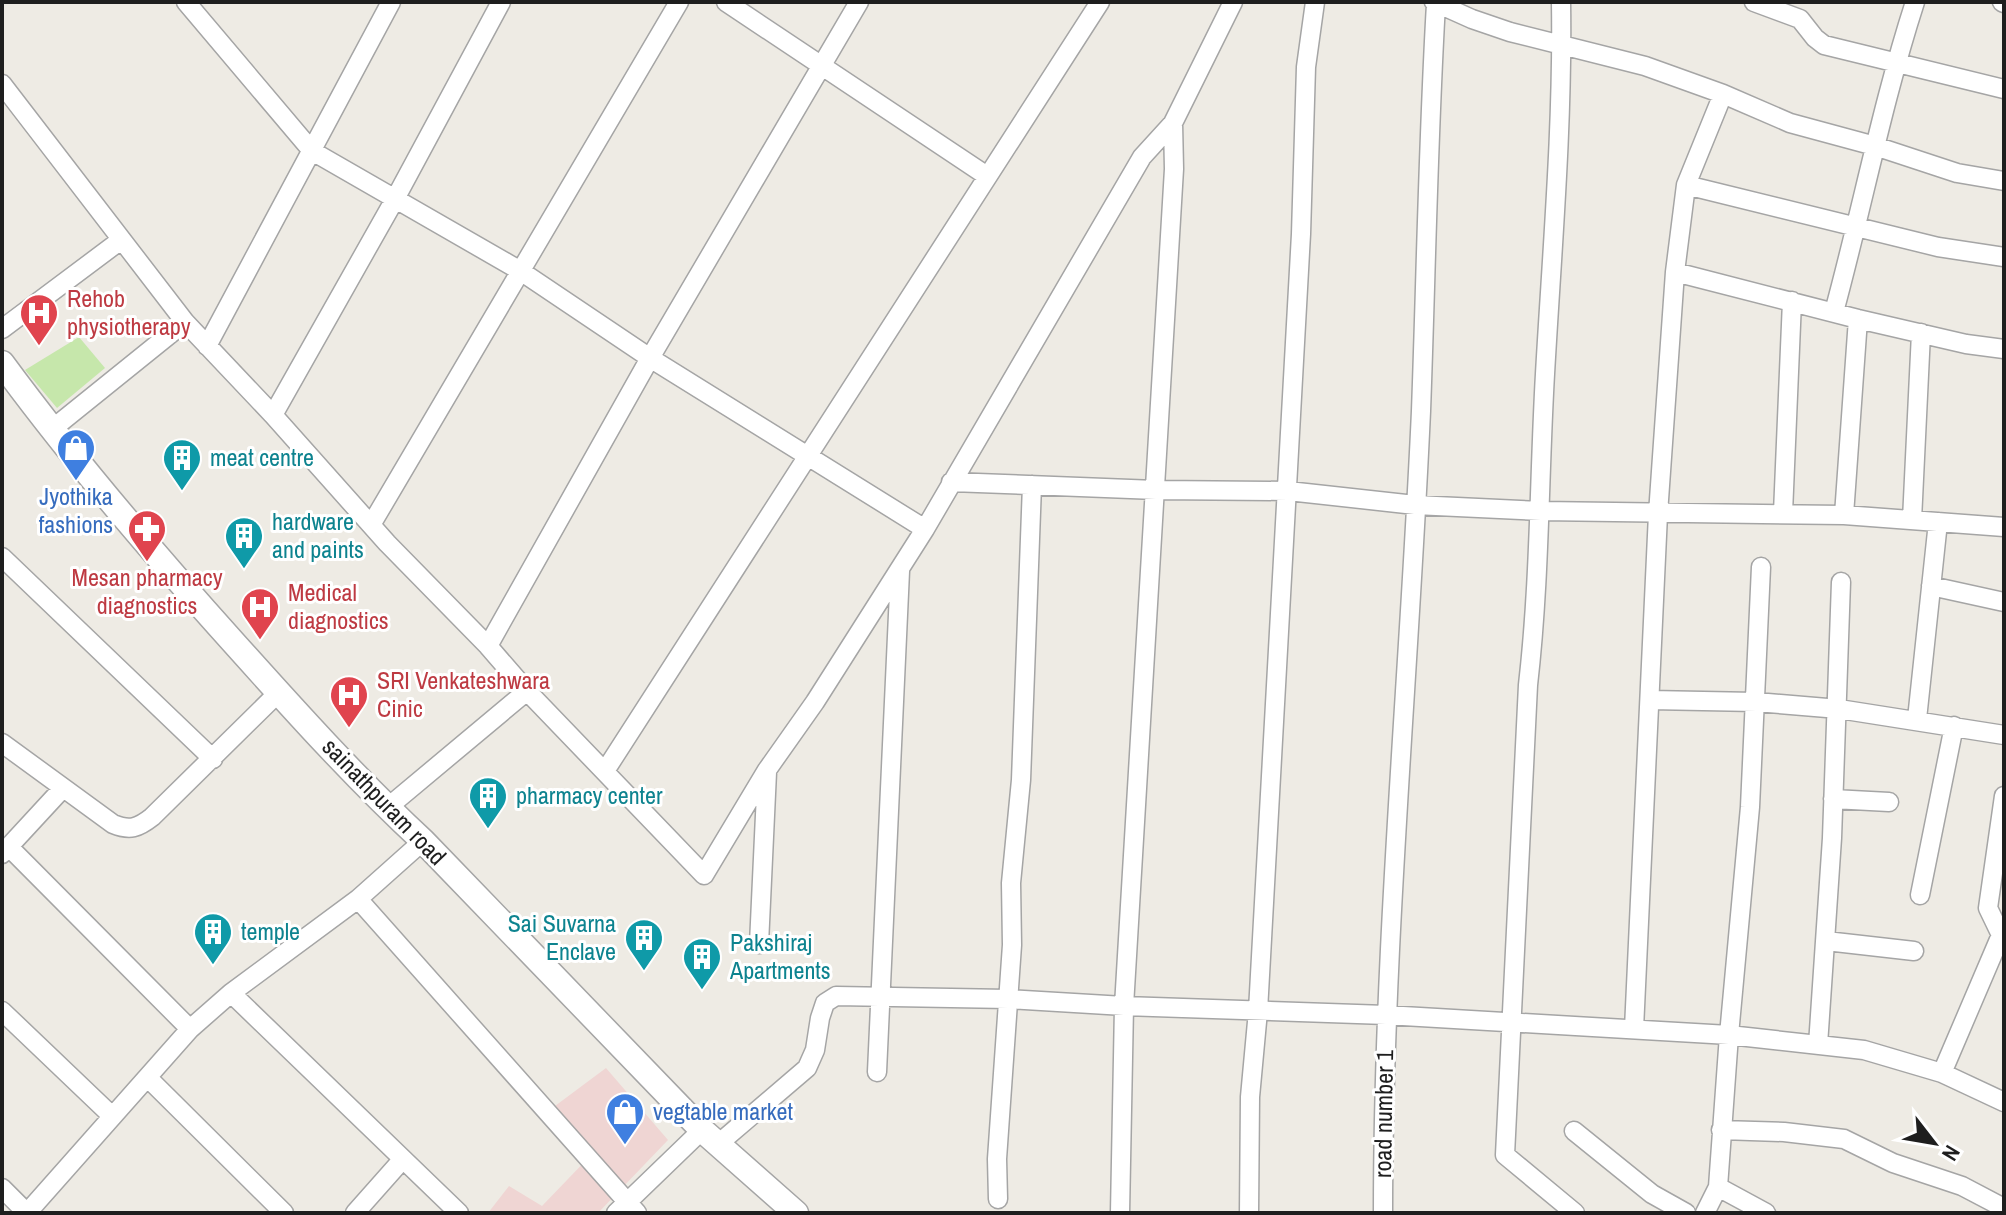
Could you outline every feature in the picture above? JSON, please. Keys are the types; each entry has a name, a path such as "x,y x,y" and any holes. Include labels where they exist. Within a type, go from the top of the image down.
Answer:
{"street":[{"path":"186,2 312,151 519,270 650,358 925,529"},
{"path":"207,346 391,2"},
{"path":"273,415 395,199 501,2"},
{"path":"371,525 679,2"},
{"path":"726,2 987,176"},
{"path":"488,646 650,358 859,2"},
{"path":"605,771 1100,2"},
{"path":"2,84 185,322 371,525 704,875 767,770 815,702 925,529 1142,157 1173,123 1233,2"},
{"path":"1249,1213 1250,1097 1258,1011 1288,491 1306,67 1315,2"},
{"path":"1561,2 1562,44 1542,428 1537,607 1528,685 1505,1155 1575,1213"},
{"path":"1754,2 1800,19 1824,45 2004,89"},
{"path":"1834,312 1895,64 1915,2"},
{"path":"1435,3 1497,28 1645,66 1723,94 1790,123 1957,173 2004,181"},
{"name":"road number 1","path":"1383,1213 1386,1015 1421,412 1427,162 1435,3"},
{"path":"1634,1029 1658,514 1675,272 1686,185 1723,94"},
{"path":"1120,1213 1124,1006 1174,169 1173,123"},
{"path":"1686,185 1938,247 2004,257"},
{"path":"2,329 121,240"},
{"path":"1675,272 1858,319 1966,344 2004,349"},
{"path":"1783,513 1792,301"},
{"path":"1844,515 1858,319"},
{"path":"51,430 185,322"},
{"path":"1912,520 1921,333"},
{"name":"sainathpuram road","path":"2,363 51,430 153,553 387,808 423,841 709,1137 796,1213"},
{"path":"951,482 1156,490 1288,491 1415,505 1658,514 1844,515 2004,527"},
{"path":"998,1199 997,1144 1012,945 1011,883 1021,780 1032,485"},
{"path":"1917,719 1938,522"},
{"path":"2,557 213,759"},
{"path":"1705,1213 1718,1187 1747,847 1761,567"},
{"path":"877,1072 900,569"},
{"path":"1818,1045 1839,709 1841,582"},
{"path":"1931,586 2004,602"},
{"path":"387,808 527,691"},
{"path":"2,743 113,824 127,830 139,827 152,817 279,692"},
{"path":"1650,700 1756,702 1839,709 2004,735"},
{"path":"1920,895 1954,726"},
{"path":"759,944 767,770"},
{"path":"63,788 6,851 190,1029"},
{"path":"1942,1073 2001,935 1988,908 2004,796"},
{"path":"1833,799 1889,802"},
{"path":"2,1188 27,1213 190,1029 231,993 358,899 423,841"},
{"path":"358,899 627,1209 709,1137 807,1068 815,1050 820,1018 830,998 879,995 1008,999 1511,1021 1729,1035 1864,1050 1942,1073 2004,1102"},
{"path":"1826,941 1914,951"},
{"path":"231,993 459,1213"},
{"path":"2,1011 112,1116"},
{"path":"148,1078 284,1213"},
{"path":"1721,1130 1784,1132 1844,1139 1893,1163 1962,1186 2004,1208"},
{"path":"1574,1131 1652,1194 1686,1213"},
{"path":"355,1213 402,1160"},
{"path":"1718,1187 1766,1213"}],"shaded area":[{"name":"vegtable market","path":"606,1068 668,1140 598,1213 488,1213 509,1186 542,1206 593,1153 555,1106"}],"green space":[{"path":"79,337 105,368 57,408 25,370"}],"place":[{"name":"Rehob physiotherapy","path":"39,347"},
{"name":"Jyothika fashions","path":"76,482"},
{"name":"meat centre","path":"182,492"},
{"name":"Mesan pharmacy diagnostics","path":"147,563"},
{"name":"hardware and paints","path":"244,570"},
{"name":"Medical diagnostics","path":"260,641"},
{"name":"SRI Venkateshwara Cinic","path":"349,729"},
{"name":"pharmacy center","path":"488,830"},
{"name":"temple","path":"213,966"},
{"name":"Sai Suvarna Enclave","path":"644,972"},
{"name":"Pakshiraj Apartments","path":"702,991"},
{"name":"vegtable market","path":"625,1146"}]}
